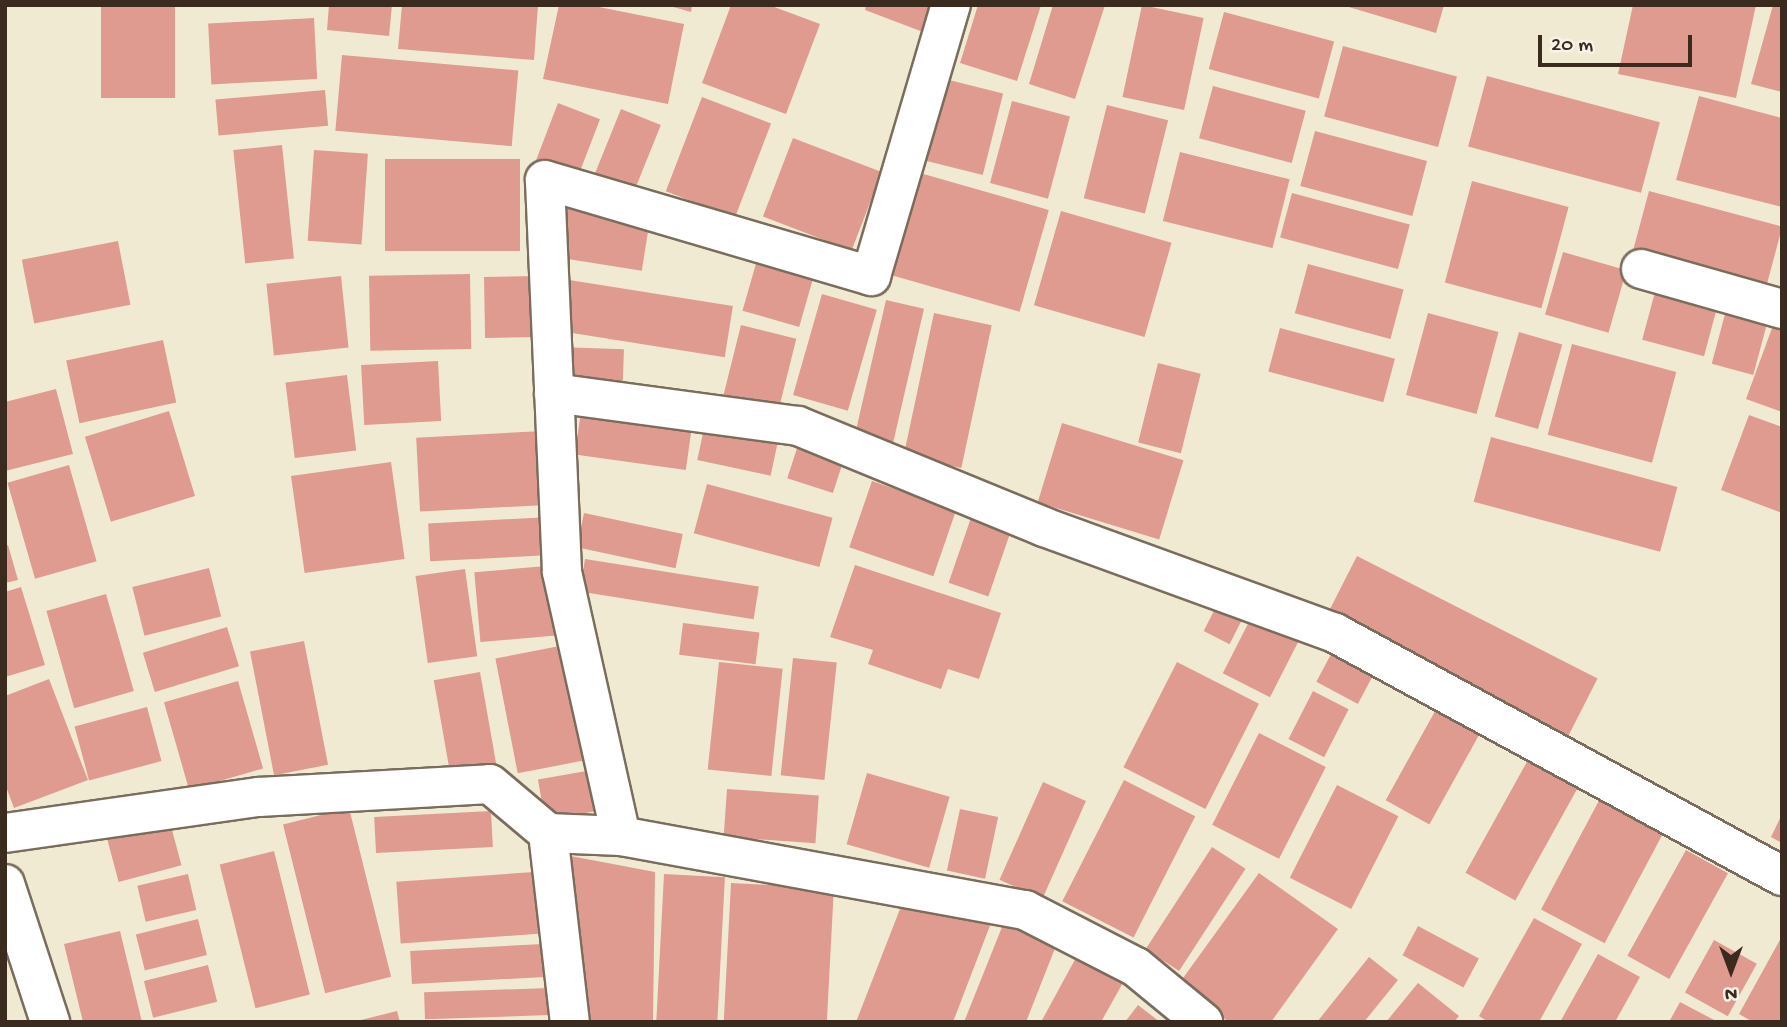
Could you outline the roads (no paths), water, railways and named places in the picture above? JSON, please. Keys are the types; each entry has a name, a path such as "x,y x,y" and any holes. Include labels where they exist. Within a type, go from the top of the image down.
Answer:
{"street":[{"path":"621,836 562,571 545,180 871,276 951,5"},
{"path":"1641,269 1782,309"},
{"path":"554,393 798,426 1044,527 1335,633 1782,876"},
{"path":"5,833 259,797 490,784 548,833 621,836 1025,910 1136,967 1203,1022"},
{"path":"548,833 570,1022"},
{"path":"5,884 50,1022"}]}
